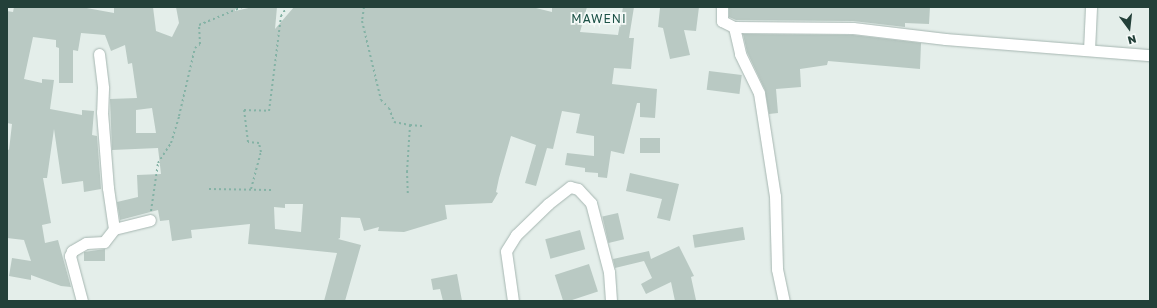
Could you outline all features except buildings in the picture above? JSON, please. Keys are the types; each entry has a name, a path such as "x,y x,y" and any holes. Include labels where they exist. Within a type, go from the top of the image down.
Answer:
{"street":[{"path":"722,7 722,21 734,27 854,28 945,40 1150,55"},
{"path":"1090,50 1091,7"},
{"path":"734,27 740,54 759,94 775,196 776,269 784,301"},
{"path":"99,54 103,88 102,112 108,188 114,229"},
{"path":"513,301 506,251 516,235 548,204 570,187 578,189 591,203 609,272 611,301"},
{"path":"82,301 70,256 76,247 86,243 104,242 114,229 150,220"}],"path":[{"path":"150,220 158,163 171,143 181,110 195,48 200,44 199,25 242,7"},
{"path":"251,189 261,152 259,143 248,142 244,110 269,111 281,16 287,7"},
{"path":"364,7 362,21 381,100 389,108 394,122 422,126"},
{"path":"408,194 407,170 410,125"},
{"path":"209,189 271,190"}],"district":[{"name":"MAWENI","path":"599,19"}]}
